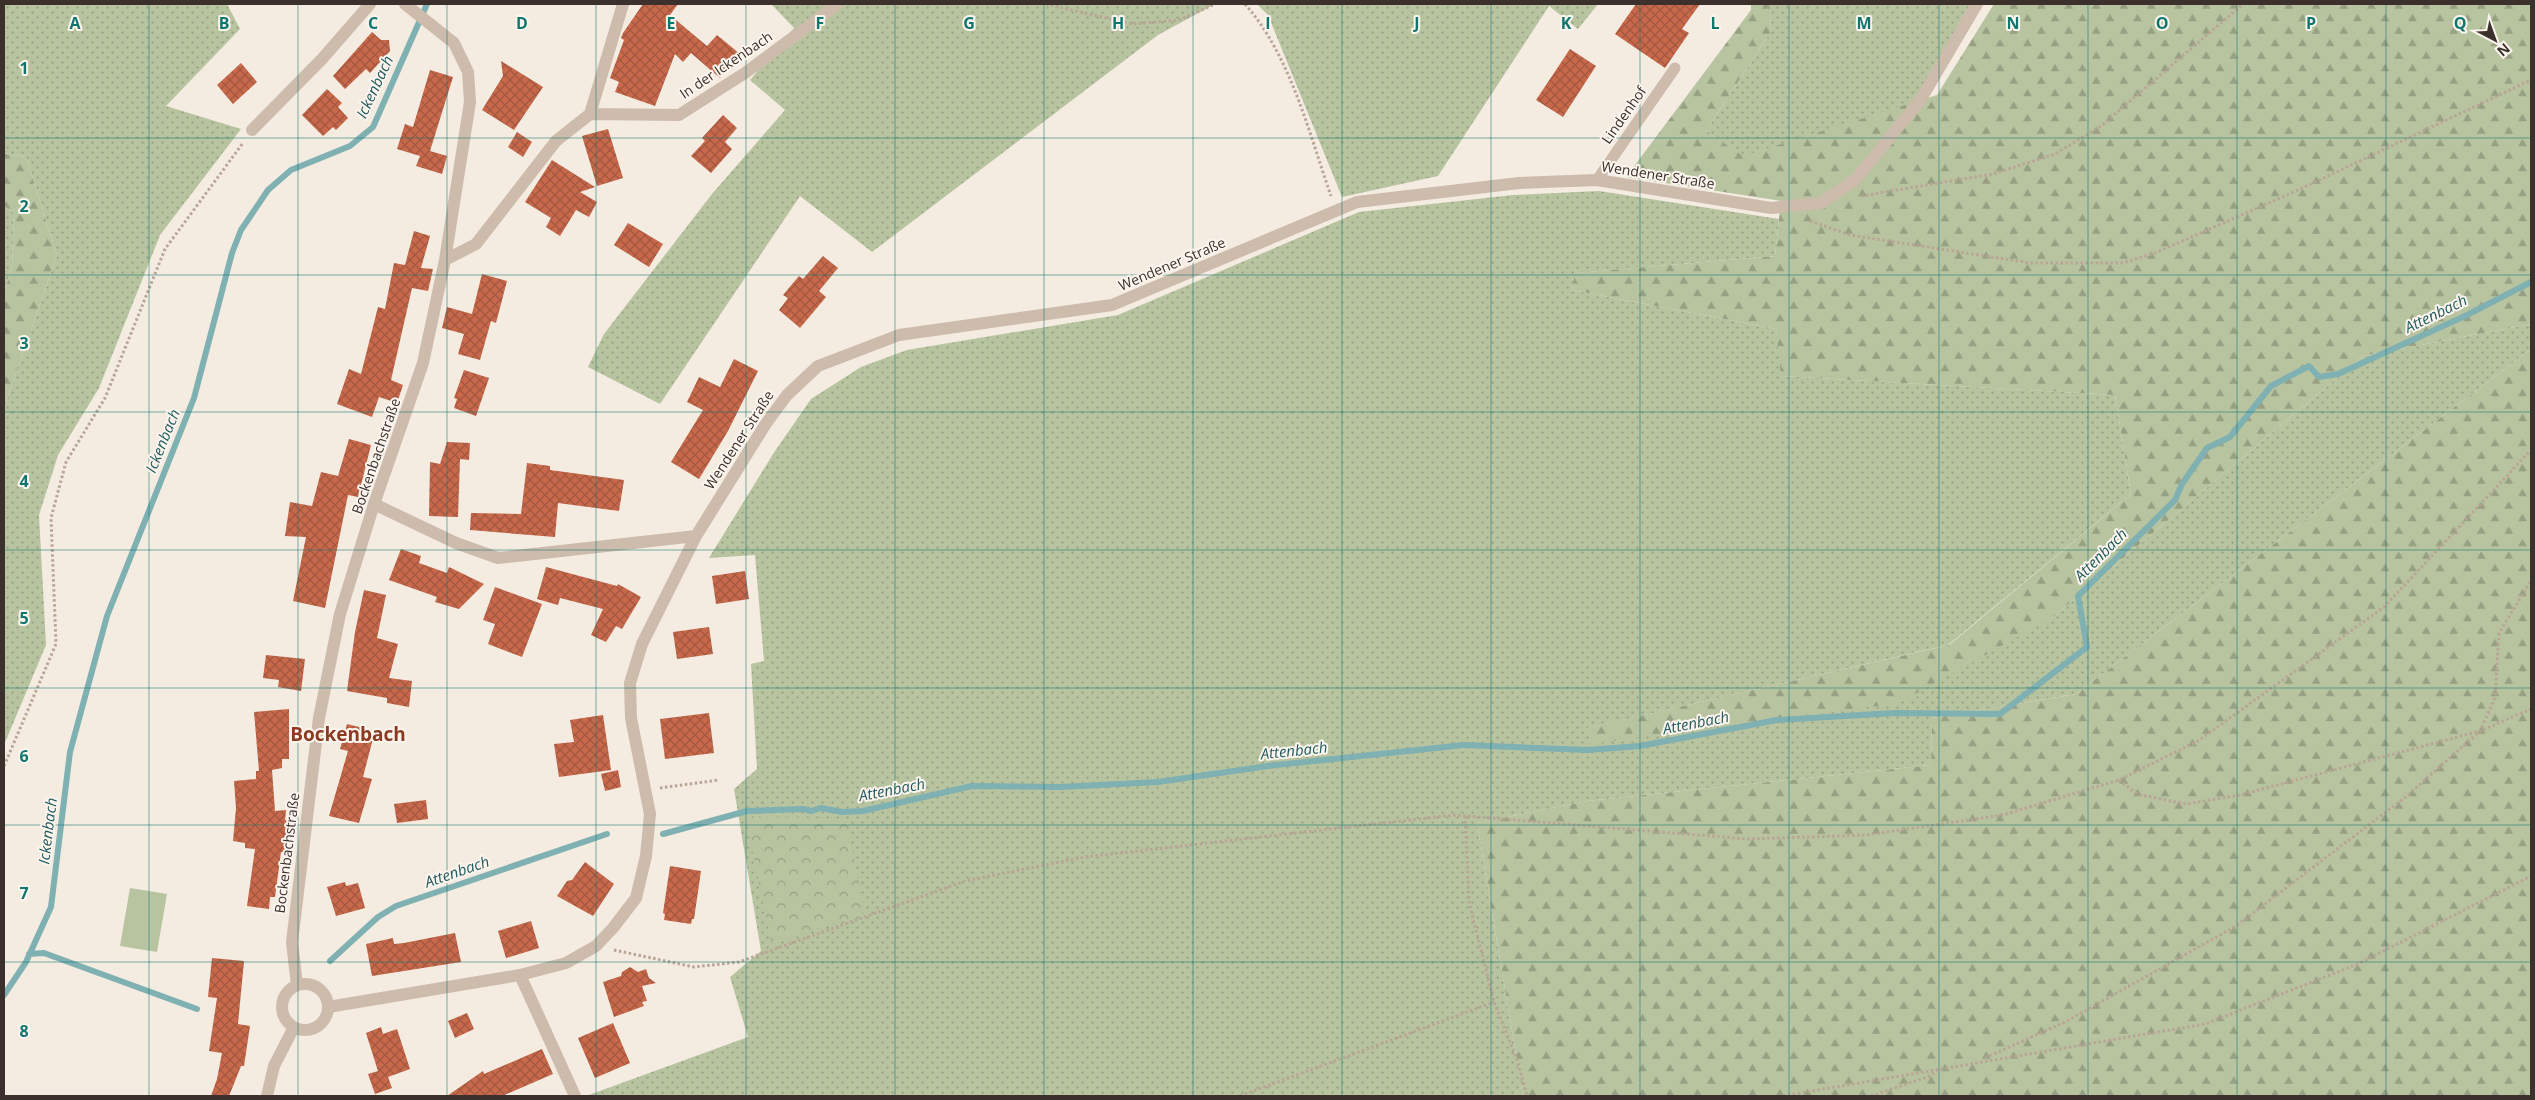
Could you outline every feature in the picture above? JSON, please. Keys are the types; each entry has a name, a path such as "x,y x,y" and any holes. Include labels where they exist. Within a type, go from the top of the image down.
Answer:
{"street":[{"path":"252,130 322,59 370,4"},
{"name":"Bockenbachstraße","path":"297,985 292,942 319,718 340,614 374,504 423,363 445,260 470,102 468,72 454,43 405,4"},
{"path":"445,260 476,244 556,141 590,114 622,4"},
{"name":"In der Ickenbach","path":"590,114 679,115 745,73 838,4"},
{"name":"Wendener Straße","path":"696,536 787,394 818,366 900,335 1112,306 1357,202 1519,183 1597,180 1771,208 1822,203 1856,179 1921,99 1977,4"},
{"path":"374,504 456,543 498,558 696,536"},
{"path":"328,1007 520,974 566,963 596,946 636,898 646,856 650,814 631,718 630,683 642,644 696,536"},
{"path":"520,974 575,1096"},
{"path":"297,985 312,985 318,988 327,999 328,1007 327,1015 309,1030 294,1027 287,1022 282,1008 286,994 297,985"},
{"path":"267,1096 274,1066 294,1027"}],"lane":[{"name":"Lindenhof","path":"1597,180 1675,68"}],"path":[{"path":"1046,4 1132,24 1179,20 1216,4"},
{"path":"1244,4 1264,26 1288,74 1336,211"},
{"path":"1860,197 1993,174 2055,154 2101,126 2243,4"},
{"path":"1806,220 1850,235 2031,262 2122,263 2155,253 2296,191 2531,80"},
{"path":"4,766 56,644 51,518 66,462 105,398 165,249 252,130"},
{"path":"596,946 694,967 739,962 975,879 1095,856 1454,815 1747,839 1866,835 2003,815 2119,780 2198,741 2384,606 2531,450"},
{"path":"1980,1061 2067,1021 2236,926 2408,794 2480,731 2495,698 2500,633 2531,581"},
{"path":"2119,780 2137,794 2186,804 2240,795 2480,731 2531,710"},
{"path":"646,791 719,780"},
{"path":"1465,816 1469,902 1494,1002 1517,1060 1526,1096"},
{"path":"1782,1096 2205,1024 2358,964 2531,876"},
{"path":"1240,1096 1494,1002"},
{"path":"1871,1096 1930,1076 1937,1070"}],"green space":[{"path":"4,4 227,4 240,29 166,106 241,129 160,235 99,388 58,455 39,515 46,645 4,745 4,408 57,255 26,157 4,154"},
{"path":"771,4 1215,4 1158,35 872,252 800,196 660,404 588,367 604,334 712,194 785,110 750,80 794,28"},
{"path":"1257,4 1598,4 1578,29 1549,6 1438,176 1342,197 1268,15"},
{"path":"1751,4 1771,4 1770,33 1706,131 1743,156 1937,95 1994,4 2531,4 2531,324 2363,356 2052,618 1899,703 1590,744 1587,728 1949,645 2131,494 2115,395 1781,376 1776,329 1572,290 1575,273 1775,256 1781,201 1626,177 1751,10"},
{"path":"1771,4 1972,4 1916,102 1743,157 1706,131 1770,33"},
{"path":"4,154 26,157 57,255 4,408 4,292 12,268 14,213 4,206"},
{"path":"1599,191 1779,219 1775,256 1576,273 1572,290 1776,329 1782,376 2115,395 2131,494 1948,645 1588,728 1590,744 2052,618 2363,356 2531,324 2531,349 2076,694 1932,718 1931,765 1587,801 1477,823 1523,1096 586,1096 748,1037 730,977 761,951 734,789 757,769 751,664 764,661 755,555 709,558 773,454 811,399 861,367 907,350 1118,315 1359,212 1513,195"},
{"path":"4,206 14,213 12,268 4,292"},
{"path":"2531,349 2531,1096 1523,1096 1477,823 1587,801 1931,765 1932,718 2076,694"},
{"path":"745,816 846,819 865,912 772,944"},
{"path":"130,888 167,894 157,952 120,946"}],"building":[{"path":"643,4 678,4 670,15 707,46 717,35 740,54 720,78 691,53 683,62 675,54 655,106 615,92 619,82 610,78 624,40 621,38"},
{"path":"1636,4 1700,4 1682,29 1689,33 1665,68 1615,34"},
{"path":"372,32 381,40 389,40 390,51 370,73 366,69 345,89 333,76"},
{"path":"1570,49 1596,66 1563,117 1536,100"},
{"path":"501,61 543,87 514,130 482,110 503,76"},
{"path":"241,63 257,82 233,104 217,85"},
{"path":"430,70 453,77 430,151 447,156 442,174 416,166 420,156 397,149 405,124 413,127"},
{"path":"327,89 342,103 338,107 348,118 336,130 333,127 323,136 302,115"},
{"path":"723,115 737,128 725,142 732,149 711,173 691,156 705,141 702,138"},
{"path":"608,129 623,178 597,186 582,136"},
{"path":"517,132 532,142 523,157 508,147"},
{"path":"552,160 595,187 580,192 597,202 589,217 576,210 560,236 546,227 551,218 525,202"},
{"path":"628,223 663,244 649,267 614,245"},
{"path":"414,231 430,236 421,268 433,269 428,291 412,288 391,380 403,385 397,403 379,397 372,417 337,404 349,369 361,374 378,307 385,309 394,263 405,265"},
{"path":"823,256 838,268 819,291 826,297 800,328 779,310 788,298 783,295 799,276 803,279"},
{"path":"482,274 507,281 496,323 491,321 480,360 458,354 464,334 442,328 447,307 472,314"},
{"path":"734,359 758,371 728,431 699,479 671,462 703,410 687,402 699,377 720,387"},
{"path":"464,370 489,378 476,416 454,408 457,399 454,398"},
{"path":"349,439 371,445 358,497 348,495 325,608 293,601 306,537 285,536 290,502 312,506 321,472 338,476"},
{"path":"447,442 470,443 469,460 460,459 458,517 429,516 430,462 440,464"},
{"path":"527,463 550,466 550,470 624,480 619,511 558,503 555,537 470,530 471,513 521,514"},
{"path":"401,549 421,556 419,563 447,573 449,567 484,584 459,609 435,602 437,597 389,580"},
{"path":"546,567 617,586 618,584 641,597 622,629 616,626 606,642 591,635 603,609 560,598 558,605 537,599"},
{"path":"745,571 749,599 716,604 712,576"},
{"path":"495,587 542,604 522,657 488,644 495,624 483,620"},
{"path":"364,590 386,595 377,638 398,644 389,678 412,681 409,707 387,703 387,698 347,691 355,632"},
{"path":"709,627 713,654 677,659 673,632"},
{"path":"266,655 305,659 301,691 278,687 279,680 263,678"},
{"path":"289,709 289,759 282,759 282,768 272,770 275,811 286,810 285,820 290,821 287,853 281,852 275,897 270,897 269,909 247,906 255,849 245,848 245,843 233,841 236,808 234,781 256,779 256,771 259,771 254,712"},
{"path":"709,713 714,753 665,759 660,719"},
{"path":"603,715 611,770 559,777 554,744 574,742 570,720"},
{"path":"347,724 375,731 363,777 372,779 359,823 329,816 348,751 340,749"},
{"path":"618,770 621,787 605,791 601,774"},
{"path":"426,800 428,819 397,823 394,804"},
{"path":"585,862 614,884 593,916 557,896 567,881 572,880"},
{"path":"670,866 701,871 694,919 692,919 691,924 664,920 665,914 663,913"},
{"path":"345,882 346,886 358,883 365,908 336,916 327,887"},
{"path":"531,921 539,948 506,958 498,931"},
{"path":"455,933 461,962 372,976 366,944 393,938 394,944 404,943"},
{"path":"212,958 244,961 238,1024 250,1026 244,1066 241,1066 229,1096 211,1096 217,1079 222,1053 209,1051 217,998 208,997"},
{"path":"630,967 638,972 646,969 649,978 656,983 642,986 647,1001 642,1002 644,1006 614,1017 603,982 621,976 622,972"},
{"path":"467,1013 474,1029 455,1038 448,1021"},
{"path":"613,1023 630,1063 595,1078 578,1038"},
{"path":"381,1027 383,1034 397,1029 410,1069 388,1077 392,1088 375,1094 368,1074 378,1071 366,1033"},
{"path":"542,1049 553,1074 502,1096 447,1096 483,1071 484,1074"}],"waterway":[{"name":"Ickenbach","path":"4,995 26,962 51,907 70,752 107,616 194,398 232,253 241,230 268,190 291,170 350,146 373,127 427,4"},
{"name":"Attenbach","path":"663,834 747,811 803,809 811,811 821,808 842,812 863,811 972,786 1061,787 1158,782 1268,766 1464,745 1588,750 1640,746 1777,720 1895,713 2000,714 2087,647 2078,596 2175,500 2182,484 2207,448 2230,437 2271,386 2309,366 2319,377 2338,374 2465,316 2531,282"},
{"name":"Attenbach","path":"330,961 378,917 396,906 607,834"},
{"name":"Attenbach","path":"29,954 44,953 197,1009"}],"district":[{"name":"Bockenbach","path":"348,734"}]}
